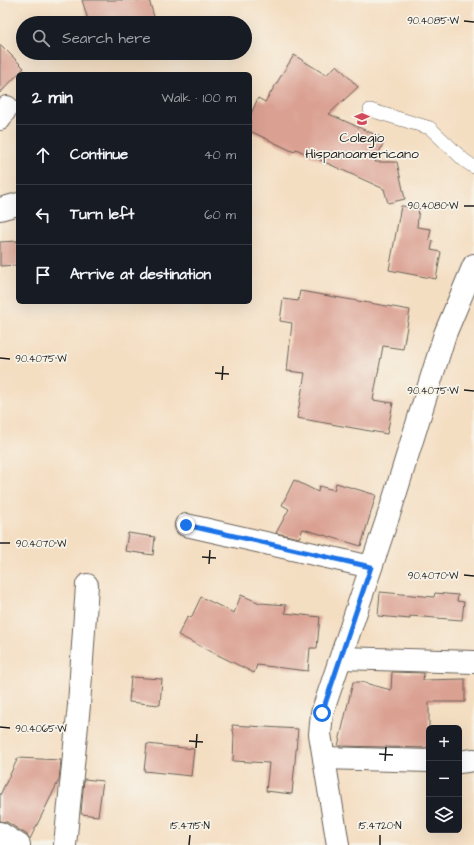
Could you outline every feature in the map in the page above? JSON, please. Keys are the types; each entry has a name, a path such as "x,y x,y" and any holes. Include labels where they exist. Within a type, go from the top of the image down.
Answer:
{"street":[{"path":"0,209 16,205"},
{"path":"338,845 320,734 322,713 391,508 445,334 474,265"},
{"path":"186,525 371,567"},
{"path":"65,845 87,584"},
{"path":"341,658 474,662"},
{"path":"324,758 426,761"},
{"path":"462,762 474,760"},
{"path":"0,833 19,845"}],"lane":[{"path":"370,110 430,128 474,167"}],"building":[{"path":"82,0 149,0 154,16 87,16"},
{"path":"0,44 24,68 20,72 16,72 16,76 0,93"},
{"path":"294,55 326,75 337,65 358,87 329,114 385,139 375,162 397,162 405,199 388,203 384,189 296,149 294,152 252,132 252,112 258,98 265,102"},
{"path":"401,206 419,207 417,227 431,229 429,240 433,241 431,250 441,252 436,279 389,270"},
{"path":"16,241 16,265 0,266 0,242"},
{"path":"300,291 410,310 403,349 383,346 373,400 393,403 387,434 297,418 305,373 287,371 292,323 280,321 283,299 298,301"},
{"path":"294,480 318,492 319,486 334,490 336,483 376,495 361,546 303,529 299,538 276,533 289,509 282,505"},
{"path":"128,533 155,537 153,555 125,551"},
{"path":"380,592 434,597 435,593 458,595 457,601 464,602 462,620 410,616 410,619 378,616"},
{"path":"241,595 260,603 286,605 285,613 320,617 317,648 310,648 308,671 257,665 254,673 178,635 188,616 191,618 201,597 234,613"},
{"path":"392,672 424,673 423,680 465,679 465,702 429,702 429,725 426,725 426,748 338,746 353,682 361,682 391,690"},
{"path":"131,677 162,679 160,705 129,702"},
{"path":"232,725 298,729 292,794 266,791 269,763 233,761 234,735"},
{"path":"147,744 194,749 191,776 144,771"},
{"path":"18,758 61,760 59,780 30,839 26,834 7,822 0,821 0,795"},
{"path":"84,779 103,781 98,816 81,814"}],"place":[{"name":"Colegio Hispanoamericano","path":"362,119"}],"route":[{"path":"186,525 371,567 322,713"}]}
